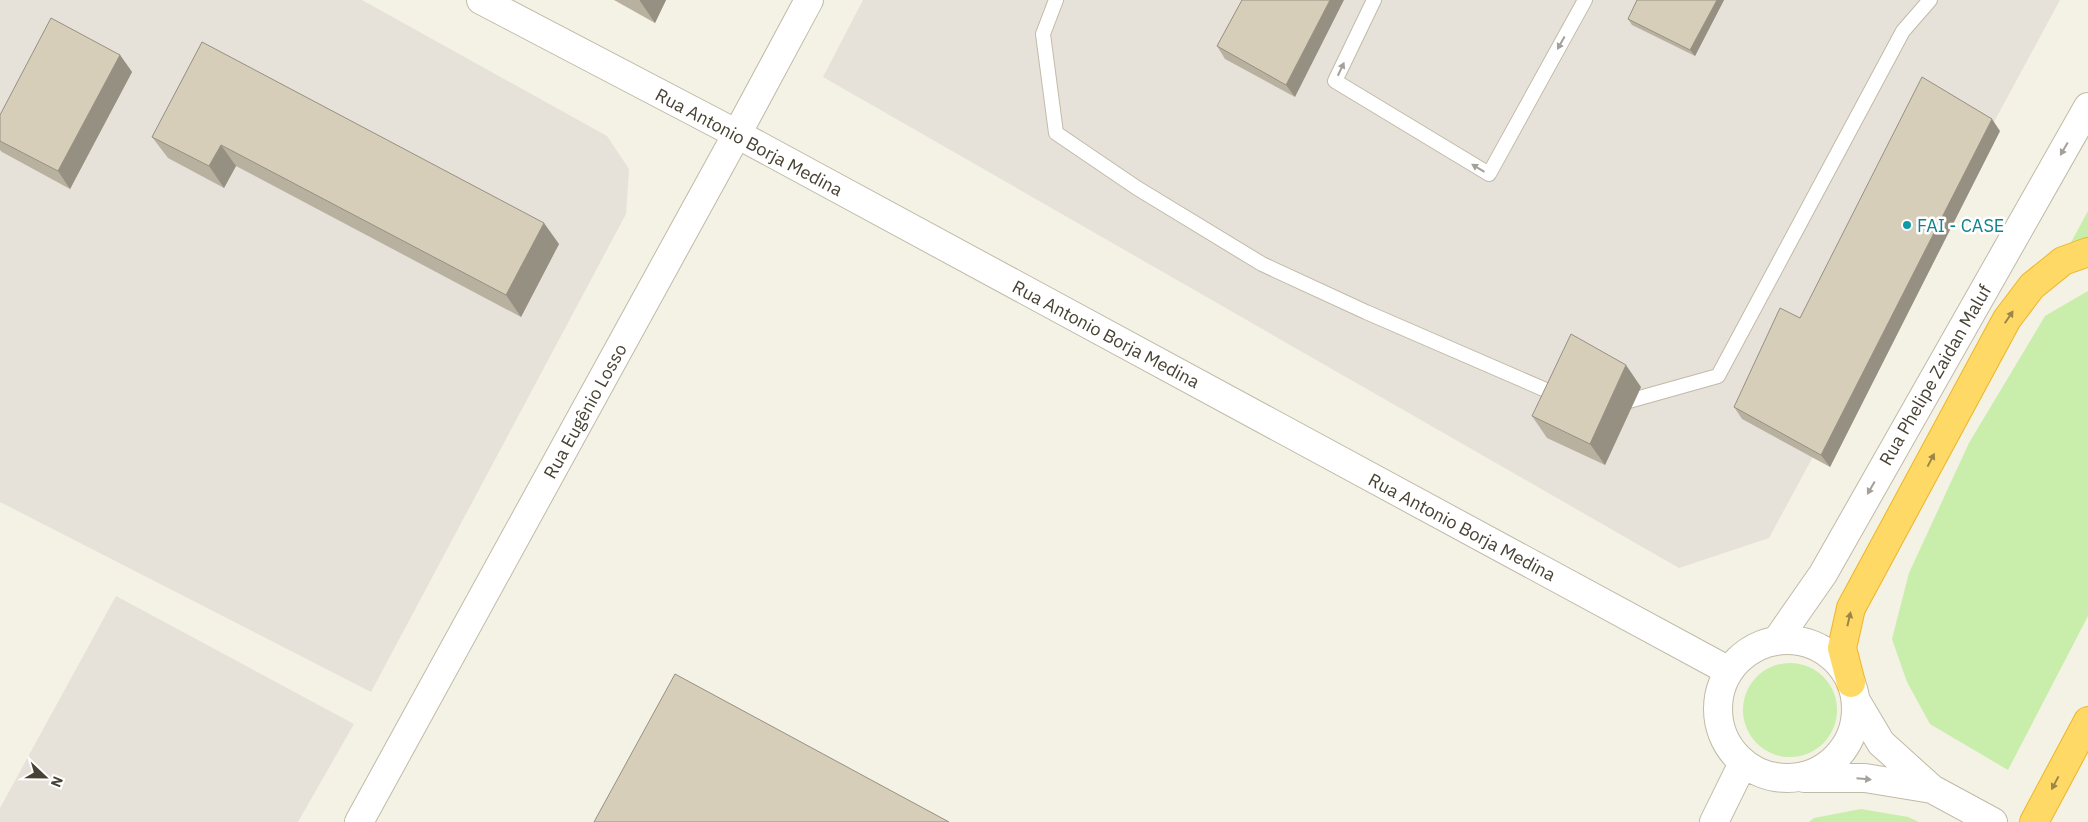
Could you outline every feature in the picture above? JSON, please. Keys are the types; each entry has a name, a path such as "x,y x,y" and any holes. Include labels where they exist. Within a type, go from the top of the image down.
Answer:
{"highway":[{"path":"1853,692 1842,648 1851,608 2007,319 2032,286 2063,261 2088,252"},
{"path":"2034,822 2082,732 2088,716"}],"street":[{"name":"Rua Antonio Borja Medina","path":"481,0 737,134 1729,671"},
{"name":"Rua Eugênio Losso","path":"358,822 809,0"},
{"name":"Rua Phelipe Zaidan Maluf","path":"1777,640 1823,574 2088,107"},
{"path":"1938,792 1865,778 1788,778 1764,775 1744,763 1728,744 1720,727 1718,708 1721,689 1729,671 1742,656 1758,646 1777,640 1795,640 1813,645 1829,654 1842,667 1853,692 1881,743 1938,792 1993,822"},
{"path":"1798,778 1818,771 1835,758 1847,742 1855,722 1853,692"},
{"path":"1714,822 1744,763"}],"lane":[{"path":"1056,0 1043,34 1056,133 1137,188 1262,264 1366,312 1577,403"},
{"path":"1374,0 1336,81 1489,174 1585,0"},
{"path":"1604,408 1718,376 1903,31 1930,0"}],"shaded area":[{"path":"0,0 362,0 607,136 629,169 626,214 371,692 0,502"},
{"path":"863,0 2060,0 1769,538 1679,568 823,77"},
{"path":"116,596 354,724 298,822 0,822 0,808"}],"green space":[{"path":"2088,211 2088,244 2068,248"},
{"path":"2088,291 2088,616 2008,770 1930,724 1907,682 1892,639 1909,573 1969,443 2045,316"},
{"path":"1790,663 1808,666 1823,677 1834,692 1837,710 1834,728 1823,743 1808,754 1790,757 1772,754 1757,743 1746,728 1743,710 1746,692 1757,677 1772,666"},
{"path":"1861,809 1908,817 1919,822 1809,822 1814,818"}],"building":[{"path":"1242,0 1330,0 1286,85 1217,46"},
{"path":"1637,0 1717,0 1690,50 1628,19"},
{"path":"51,18 120,55 58,171 0,141 0,115"},
{"path":"202,42 544,223 506,295 221,145 209,166 152,137"},
{"name":"FAI - CASE","path":"1922,77 1992,119 1821,455 1734,407 1780,308 1800,318"},
{"path":"1571,334 1626,365 1590,444 1532,416"},
{"path":"675,674 949,822 594,822"}],"place":[{"name":"FAI - CASE","path":"1907,225"}]}
